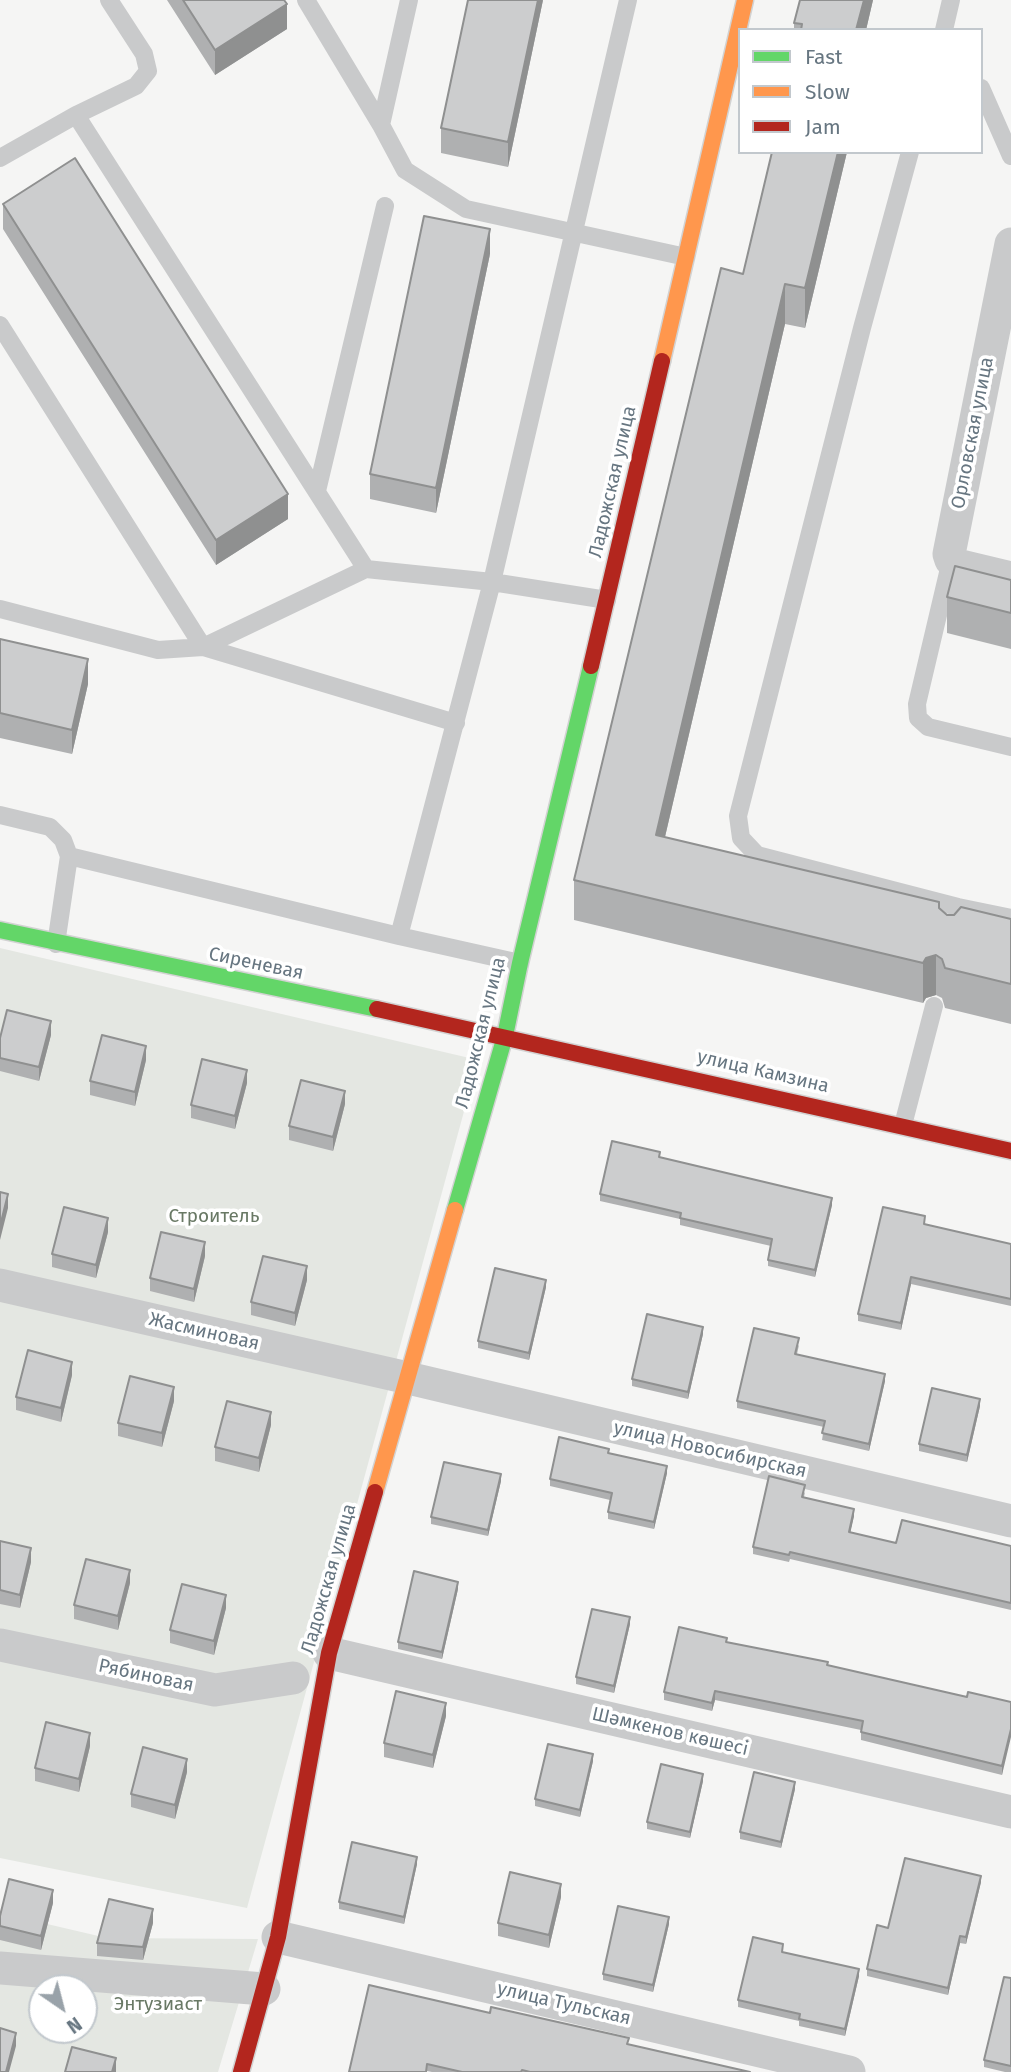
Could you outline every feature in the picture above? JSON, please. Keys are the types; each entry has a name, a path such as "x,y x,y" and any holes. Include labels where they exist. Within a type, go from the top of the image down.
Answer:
{"street":[{"name":"Ладожская улица","path":"739,28 745,0"},
{"name":"Ладожская улица","path":"242,2072 278,1937 329,1653 505,1036 738,30"},
{"name":"Орловская улица","path":"951,560 949,554 1011,244"},
{"path":"951,560 957,565 1011,578"},
{"name":"Сиреневая","path":"0,930 56,944 505,1036"},
{"name":"улица Камзина","path":"505,1036 1011,1151"},
{"name":"Жасминовая","path":"0,1285 408,1378"},
{"name":"улица Новосибирская","path":"408,1378 1011,1521"},
{"name":"Рябиновая","path":"0,1645 215,1690 293,1678"},
{"name":"Шәмкенов көшесі","path":"329,1653 1011,1812"},
{"name":"улица Тульская","path":"278,1937 849,2072"},
{"path":"0,1968 264,1989"}],"lane":[{"path":"0,158 76,115 136,86 148,71 144,54 109,0"},
{"path":"306,0 405,170 466,209 686,257"},
{"path":"381,125 409,0"},
{"path":"399,936 492,582 628,0"},
{"path":"983,93 1011,156"},
{"path":"76,115 366,569"},
{"path":"909,154 862,328 738,816 741,838 757,855 957,913 1011,918"},
{"path":"317,491 385,206"},
{"path":"0,325 204,647"},
{"path":"951,560 917,704 918,718 928,727 1011,747"},
{"path":"204,647 366,569 492,582 607,600"},
{"path":"0,609 158,650 204,647 456,723"},
{"path":"0,815 50,827 62,840 69,856 56,944"},
{"path":"69,856 520,963"},
{"path":"903,1125 934,1006"}],"green space":[{"name":"Строитель","path":"0,948 478,1060 247,1908 0,1858"},
{"name":"Энтузиаст","path":"0,1913 107,1938 258,1939 218,2072 0,2072"}],"building":[{"path":"183,0 284,0 287,4 215,50"},
{"path":"468,0 538,0 508,142 441,128"},
{"path":"800,0 864,0 857,28 801,28 802,24 794,23"},
{"path":"772,154 838,154 805,288 785,284 656,835 939,902 939,908 947,915 954,915 961,907 1011,919 1011,984 945,968 942,959 936,955 926,958 923,963 574,880 721,268 743,274"},
{"path":"75,158 288,494 216,540 3,204"},
{"path":"424,216 490,229 436,488 370,474"},
{"path":"955,566 1011,580 1011,613 947,597"},
{"path":"0,639 88,659 72,730 0,713"},
{"path":"7,1010 51,1021 39,1067 0,1058 0,1038"},
{"path":"102,1035 146,1046 135,1092 90,1081"},
{"path":"202,1059 247,1070 235,1116 191,1105"},
{"path":"301,1080 345,1091 333,1137 289,1126"},
{"path":"612,1141 660,1152 659,1157 832,1198 815,1270 768,1260 772,1239 680,1218 681,1213 600,1194"},
{"path":"0,1192 8,1194 0,1226"},
{"path":"64,1207 108,1218 96,1265 52,1254"},
{"path":"883,1207 925,1216 924,1224 1011,1244 1011,1299 911,1277 901,1323 858,1314"},
{"path":"161,1232 205,1242 194,1289 150,1278"},
{"path":"263,1256 307,1266 295,1313 251,1302"},
{"path":"495,1268 546,1280 529,1353 478,1341"},
{"path":"647,1314 703,1327 688,1392 632,1379"},
{"path":"754,1328 799,1338 795,1354 885,1374 869,1444 822,1433 825,1421 737,1401"},
{"path":"28,1350 72,1362 61,1408 16,1397"},
{"path":"130,1376 174,1387 162,1433 118,1423"},
{"path":"932,1388 980,1399 967,1455 919,1444"},
{"path":"227,1401 271,1412 259,1458 215,1447"},
{"path":"559,1437 609,1449 608,1453 667,1466 654,1522 608,1512 612,1493 550,1479"},
{"path":"444,1462 501,1474 488,1530 431,1517"},
{"path":"769,1476 805,1485 802,1497 854,1509 849,1532 896,1543 902,1520 1011,1546 1011,1603 790,1552 789,1555 753,1547"},
{"path":"0,1541 31,1548 20,1595 0,1590"},
{"path":"86,1559 130,1570 118,1616 74,1605"},
{"path":"414,1571 458,1582 442,1652 398,1642"},
{"path":"182,1584 226,1595 214,1641 170,1630"},
{"path":"592,1609 630,1617 614,1686 576,1677"},
{"path":"679,1627 727,1638 726,1642 828,1662 827,1665 967,1697 968,1692 1011,1702 1011,1729 1002,1766 861,1732 863,1721 715,1691 712,1703 664,1692"},
{"path":"396,1691 446,1703 433,1755 384,1743"},
{"path":"46,1722 90,1733 79,1779 35,1768"},
{"path":"548,1744 593,1754 580,1810 535,1799"},
{"path":"143,1747 187,1759 175,1805 131,1794"},
{"path":"661,1764 703,1774 690,1832 647,1822"},
{"path":"754,1772 795,1782 781,1842 740,1832"},
{"path":"352,1842 417,1857 404,1917 339,1902"},
{"path":"905,1858 981,1876 966,1937 960,1936 948,1988 867,1969 877,1925 888,1928"},
{"path":"510,1872 561,1884 549,1935 498,1923"},
{"path":"9,1879 53,1890 41,1936 0,1926"},
{"path":"109,1899 153,1909 143,1947 97,1943"},
{"path":"618,1906 669,1917 653,1985 603,1974"},
{"path":"753,1937 783,1944 782,1952 859,1969 845,2029 799,2019 800,2014 738,2000"},
{"path":"1004,1977 1011,1978 1011,2066 984,2060"},
{"path":"369,1985 490,2013 491,2007 629,2038 627,2044 750,2072 462,2072 427,2064 426,2072 349,2072"},
{"path":"0,2028 16,2033 6,2072 0,2072"},
{"path":"72,2047 116,2058 112,2072 65,2072"}],"traffic: fast":[{"path":"455,1210 505,1036 591,666"},
{"path":"0,930 377,1009"}],"traffic: slow":[{"path":"739,28 745,0"},
{"path":"662,361 738,30"},
{"path":"375,1492 455,1210"}],"traffic: jam":[{"path":"591,666 662,361"},
{"path":"377,1009 1011,1151"},
{"path":"241,2072 278,1937 329,1653 375,1492"}]}
